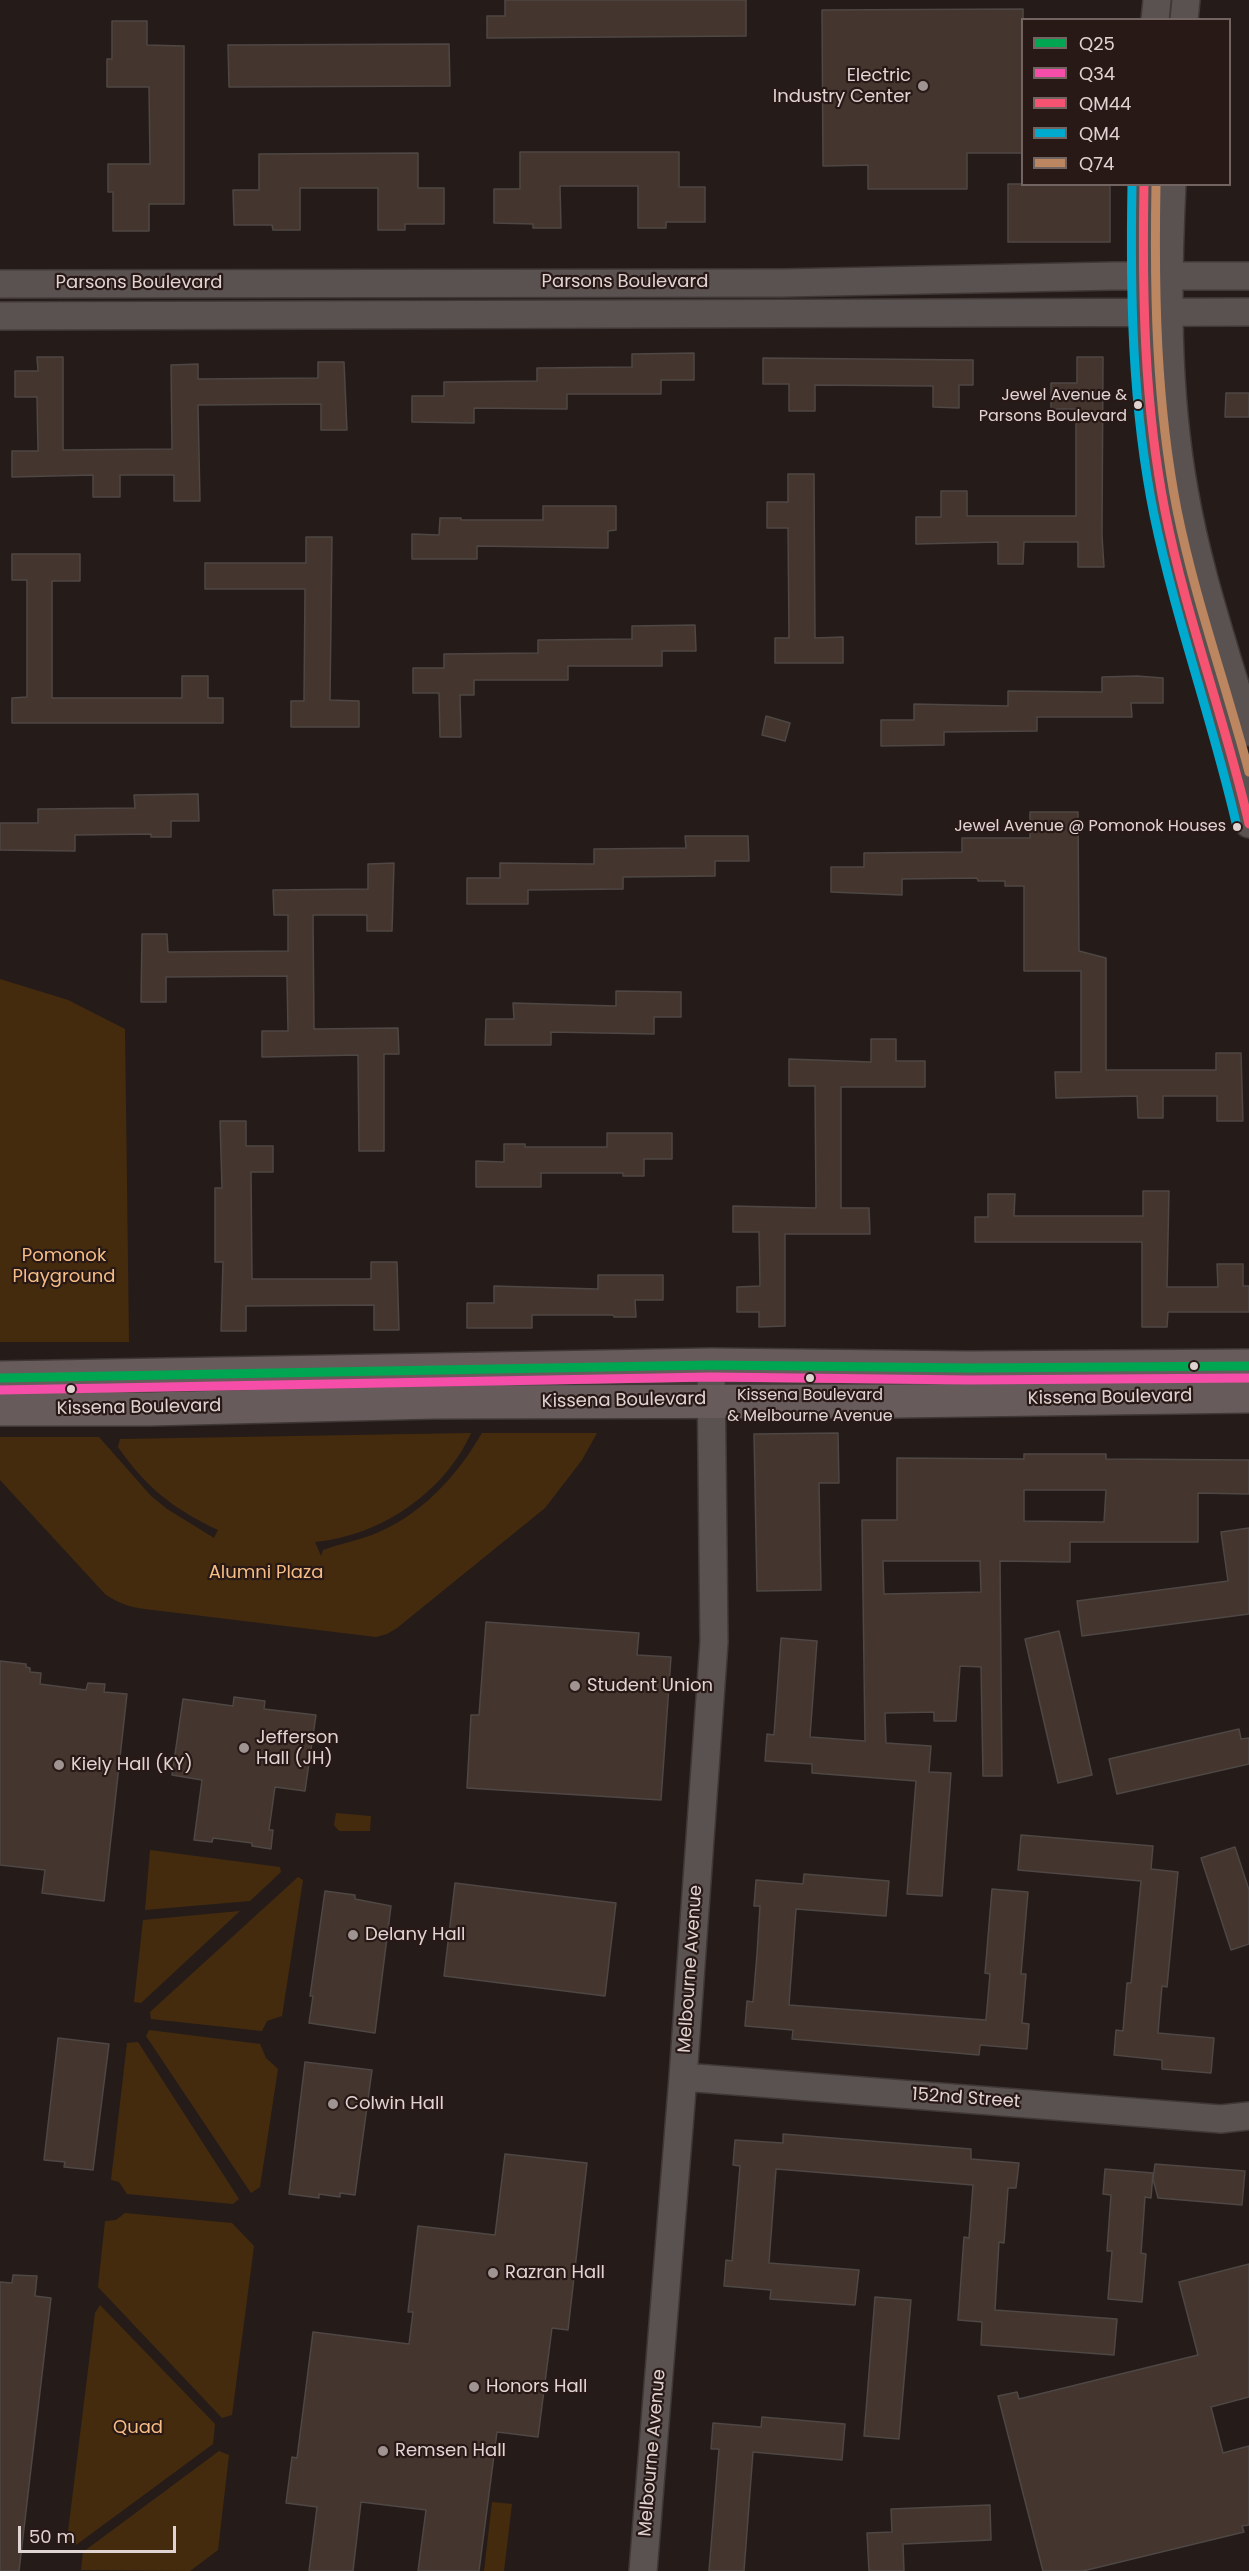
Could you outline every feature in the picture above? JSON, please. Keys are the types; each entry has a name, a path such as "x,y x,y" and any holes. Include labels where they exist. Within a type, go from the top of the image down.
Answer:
{"main road":[{"name":"Kissena Boulevard","path":"0,1378 711,1365 969,1368 1249,1366"},
{"name":"Kissena Boulevard","path":"0,1410 712,1400 899,1401 1249,1396"}],"street":[{"path":"1155,18 1157,0"},
{"path":"1184,18 1186,0"},
{"path":"1144,186 1156,276 1152,424 1162,493 1175,557 1239,777 1249,824"},
{"path":"1156,276 1172,186"},
{"name":"Parsons Boulevard","path":"0,284 783,283 1249,276"},
{"name":"Parsons Boulevard","path":"0,316 1249,312"},
{"path":"1156,313 1183,489 1196,552 1249,732"},
{"name":"Melbourne Avenue","path":"644,2571 683,2077 714,1641 711,1365"},
{"name":"152nd Street","path":"683,2077 1221,2119 1249,2116"}],"green space":[{"name":"Pomonok Playground","path":"0,979 68,1000 125,1029 129,1342 0,1342"},
{"name":"Alumni Plaza","path":"471,1433 459,1455 427,1492 386,1521 363,1531 315,1542 321,1556 323,1550 366,1537 389,1527 421,1506 461,1465 482,1433 597,1433 582,1460 545,1508 397,1628 376,1637 146,1609 122,1603 105,1594 0,1480 0,1437 99,1437 151,1496 167,1509 214,1538 218,1530 174,1505 139,1474 118,1447 120,1439"},
{"path":"336,1813 371,1816 370,1831 339,1831 334,1825"},
{"path":"150,1850 280,1867 281,1872 250,1901 145,1910"},
{"path":"298,1877 303,1880 282,2016 267,2021 262,2031 151,2019 150,2012"},
{"path":"240,1911 141,2003 134,2002 143,1920"},
{"path":"149,2030 260,2044 266,2058 278,2069 260,2187 251,2193 146,2036"},
{"path":"138,2042 239,2199 233,2204 127,2194 119,2182 111,2180 127,2043"},
{"path":"125,2213 232,2223 254,2246 232,2415 222,2418 98,2287 105,2221 116,2220"},
{"name":"Quad","path":"100,2305 215,2424 213,2444 76,2545 67,2540 95,2313"},
{"path":"219,2451 229,2455 218,2550 190,2571 81,2570 83,2552"},
{"path":"492,2502 512,2504 504,2571 484,2571"}],"building":[{"path":"505,0 746,0 746,36 487,38 487,16 505,16"},
{"name":"Electric Industry Center","path":"1023,9 1023,18 1021,18 1021,153 967,153 967,189 868,189 868,165 823,166 822,10"},
{"path":"112,21 147,21 147,45 184,46 184,204 149,204 149,231 113,231 113,192 108,192 108,164 150,164 149,87 107,87 107,59 112,59"},
{"path":"449,44 450,86 229,87 228,45"},
{"path":"520,152 679,152 679,187 705,187 705,222 666,222 666,228 638,228 638,186 560,186 561,228 533,228 533,224 494,223 494,189 520,189"},
{"path":"418,153 418,188 444,188 444,224 405,224 405,230 378,230 378,188 300,188 300,230 273,230 272,225 234,225 233,190 259,190 259,154"},
{"path":"1008,184 1110,186 1110,242 1008,242"},
{"path":"694,353 694,380 661,380 661,394 567,394 567,409 474,408 474,423 412,422 412,396 444,396 444,382 537,381 537,368 632,367 632,354"},
{"path":"37,357 63,357 63,450 172,449 171,365 198,364 198,379 318,378 318,362 344,362 347,430 321,430 321,404 198,405 200,501 174,501 174,475 120,475 120,497 93,497 93,475 12,477 12,451 38,451 37,397 15,397 15,371 38,371"},
{"path":"1077,357 1103,357 1102,536 1104,567 1078,567 1078,542 1024,542 1023,564 998,564 998,542 916,544 916,517 941,517 941,491 967,491 967,516 1076,516 1076,409 1051,409 1051,383 1077,383"},
{"path":"763,358 973,360 973,385 959,385 959,408 933,407 933,386 815,385 815,411 789,411 789,384 763,384"},
{"path":"1226,393 1249,393 1249,417 1225,417"},
{"path":"788,474 814,474 815,638 843,637 843,663 775,663 775,638 789,638 788,528 767,528 767,502 788,502"},
{"path":"543,506 616,506 616,530 608,531 608,548 477,546 477,559 412,559 412,534 439,535 440,518 543,520"},
{"path":"306,537 332,537 330,700 359,701 359,727 291,727 291,701 304,701 305,589 205,589 205,563 306,563"},
{"path":"12,554 80,554 80,581 52,581 52,698 182,698 182,676 208,676 208,698 223,698 223,723 12,723 12,698 27,697 27,580 12,580"},
{"path":"695,625 696,651 662,651 662,666 568,666 568,680 474,680 474,695 460,695 461,737 440,737 439,693 413,693 413,668 444,668 444,654 538,653 538,640 632,639 632,626"},
{"path":"1102,677 1163,678 1163,703 1131,703 1132,717 1037,717 1037,731 944,732 944,745 881,746 881,720 914,720 914,704 1008,706 1008,691 1102,692"},
{"path":"766,716 790,723 785,741 762,735"},
{"path":"198,794 199,821 171,821 171,837 151,837 151,834 75,835 75,851 0,850 0,823 38,823 38,809 135,808 134,795"},
{"path":"1030,812 1078,812 1079,951 1106,958 1106,1070 1216,1070 1216,1053 1241,1053 1243,1121 1217,1121 1217,1096 1163,1096 1163,1118 1138,1118 1137,1096 1056,1098 1055,1072 1081,1072 1081,971 1024,971 1024,886 1005,886 1005,881 978,881 977,878 902,879 902,895 831,892 831,867 864,867 864,853 962,852 962,838 1030,838"},
{"path":"685,836 748,836 749,861 715,861 715,876 623,877 623,889 528,890 528,904 467,904 467,878 500,878 500,863 594,864 594,849 686,848"},
{"path":"394,863 392,931 367,931 367,915 313,915 314,1029 398,1028 399,1054 384,1054 384,1151 359,1151 358,1055 262,1057 262,1031 288,1031 287,976 166,977 166,1002 141,1002 142,934 167,934 168,952 288,951 288,915 274,915 273,890 368,889 368,864"},
{"path":"616,991 681,992 681,1017 654,1017 654,1034 551,1032 551,1045 485,1045 486,1019 514,1019 513,1003 616,1006"},
{"path":"871,1039 896,1039 896,1061 925,1061 925,1087 841,1087 841,1208 869,1208 870,1234 785,1234 785,1326 759,1327 759,1312 737,1312 737,1287 760,1286 759,1232 733,1232 733,1206 816,1208 815,1086 789,1086 789,1059 871,1062"},
{"path":"220,1121 246,1121 246,1146 273,1146 273,1172 251,1172 252,1279 371,1279 371,1262 397,1262 399,1330 374,1330 374,1305 246,1306 246,1331 221,1331 223,1262 215,1262 215,1188 222,1188"},
{"path":"607,1133 672,1133 672,1159 644,1159 644,1176 623,1176 623,1173 541,1173 541,1187 476,1187 476,1161 504,1162 504,1144 525,1144 525,1147 607,1147"},
{"path":"1143,1191 1169,1191 1167,1287 1218,1287 1217,1264 1243,1264 1243,1286 1249,1286 1249,1312 1168,1312 1167,1327 1142,1327 1142,1242 975,1242 975,1217 988,1217 988,1194 1015,1194 1014,1216 1143,1216"},
{"path":"598,1275 663,1275 663,1300 635,1300 636,1317 532,1315 532,1328 467,1328 467,1303 494,1303 494,1286 598,1289"},
{"path":"838,1433 839,1483 819,1483 821,1590 757,1591 754,1434"},
{"path":"1024,1454 1106,1454 1106,1459 1249,1460 1249,1494 1198,1493 1198,1542 1070,1542 1070,1562 1000,1561 1002,1776 983,1776 981,1667 960,1666 956,1721 934,1721 934,1712 885,1713 886,1743 931,1746 929,1772 951,1773 942,1896 907,1894 916,1781 812,1773 812,1764 765,1761 767,1734 774,1735 781,1638 817,1641 810,1737 865,1741 862,1520 897,1520 897,1458 1024,1459","holes":["1024,1490 1106,1490 1104,1522 1024,1521","883,1561 980,1561 981,1592 884,1594"]},
{"path":"1249,1528 1249,1614 1082,1636 1077,1601 1228,1581 1221,1532"},
{"name":"Student Union","path":"486,1622 639,1633 637,1655 671,1657 661,1800 467,1788 471,1715 479,1715"},
{"path":"1059,1631 1092,1775 1058,1783 1025,1639"},
{"name":"Kiely Hall (KY)","path":"0,1661 26,1664 30,1672 41,1673 40,1684 86,1690 88,1683 105,1684 104,1692 127,1694 104,1901 42,1893 45,1870 0,1865"},
{"name":"Jefferson Hall (JH)","path":"234,1697 265,1701 264,1709 316,1715 305,1791 275,1787 269,1830 273,1830 271,1849 252,1846 252,1843 213,1838 212,1842 194,1840 202,1780 172,1775 183,1699 233,1706"},
{"path":"1239,1729 1241,1739 1249,1738 1249,1764 1117,1794 1109,1759"},
{"path":"1021,1835 1153,1846 1151,1869 1178,1872 1167,1987 1162,1986 1158,2033 1214,2038 1211,2073 1162,2069 1162,2060 1114,2055 1116,2030 1123,2031 1127,1983 1131,1983 1141,1881 1018,1870"},
{"path":"1235,1847 1249,1890 1249,1944 1231,1950 1201,1858"},
{"path":"804,1874 889,1881 886,1916 796,1909 789,2005 986,2020 990,1974 985,1973 992,1889 1028,1892 1021,1974 1026,1974 1022,2023 1029,2024 1027,2049 980,2045 979,2055 792,2039 793,2030 745,2026 747,2001 753,2002 757,1954 760,1906 754,1906 756,1880 803,1884"},
{"path":"455,1883 616,1903 605,1996 444,1976"},
{"name":"Delany Hall","path":"325,1891 355,1895 355,1899 391,1906 375,2033 309,2023 313,1996 310,1996"},
{"path":"58,2038 109,2044 93,2170 64,2167 65,2162 44,2160"},
{"name":"Colwin Hall","path":"305,2062 372,2070 355,2195 340,2193 340,2197 319,2194 319,2198 289,2194"},
{"path":"783,2134 971,2149 971,2159 1019,2163 1016,2188 1008,2188 1004,2243 999,2242 995,2310 1117,2319 1114,2355 981,2345 982,2322 958,2320 964,2237 969,2238 973,2185 776,2169 769,2263 859,2270 855,2305 770,2299 771,2290 724,2286 726,2260 732,2261 740,2166 733,2165 735,2140 783,2143"},
{"path":"505,2154 587,2163 568,2330 552,2328 538,2437 497,2432 479,2571 418,2571 426,2510 361,2502 353,2571 309,2571 317,2507 286,2503 292,2457 297,2458 313,2332 409,2344 413,2312 408,2312 418,2226 495,2235"},
{"path":"1155,2164 1245,2171 1242,2205 1158,2198 1153,2179"},
{"path":"1105,2169 1153,2173 1151,2198 1145,2197 1141,2253 1146,2254 1142,2302 1108,2299 1112,2251 1107,2251 1111,2195 1103,2194"},
{"path":"1249,2264 1249,2397 1211,2407 1223,2453 1249,2446 1249,2525 1242,2526 1244,2532 1083,2571 1043,2571 998,2396 1017,2392 1019,2399 1198,2355 1179,2282"},
{"path":"13,2275 37,2276 35,2296 51,2298 19,2571 0,2571 0,2282 12,2283"},
{"path":"875,2297 911,2300 899,2439 864,2436"},
{"path":"762,2417 845,2424 842,2460 753,2452 744,2571 709,2571 719,2449 711,2449 713,2423 761,2427"},
{"path":"990,2505 991,2540 903,2544 904,2571 869,2571 867,2533 892,2532 891,2509"}],"transit line":[{"name":"QM4","path":"1132,186 1134,351 1147,474 1163,555 1237,827"},
{"name":"QM44","path":"1144,186 1143,266 1146,349 1158,471 1184,590 1249,824"},
{"name":"Q74","path":"1156,186 1155,266 1158,348 1170,470 1184,543 1249,772"},
{"name":"Q25","path":"0,1378 711,1365 969,1368 1249,1366"},
{"name":"Q34","path":"0,1390 711,1377 969,1380 1249,1378"}],"place":[{"name":"Electric Industry Center","path":"923,86"},
{"name":"Jewel Avenue & Parsons Boulevard","path":"1138,405"},
{"name":"Jewel Avenue @ Pomonok Houses","path":"1237,827"},
{"name":"Kissena Boulevard & Melbourne Avenue","path":"810,1378"},
{"name":"Student Union","path":"575,1686"},
{"name":"Jefferson Hall (JH)","path":"244,1748"},
{"name":"Kiely Hall (KY)","path":"59,1765"},
{"name":"Delany Hall","path":"353,1935"},
{"name":"Colwin Hall","path":"333,2104"},
{"name":"Razran Hall","path":"493,2273"},
{"name":"Honors Hall","path":"474,2387"},
{"name":"Remsen Hall","path":"383,2451"}]}
